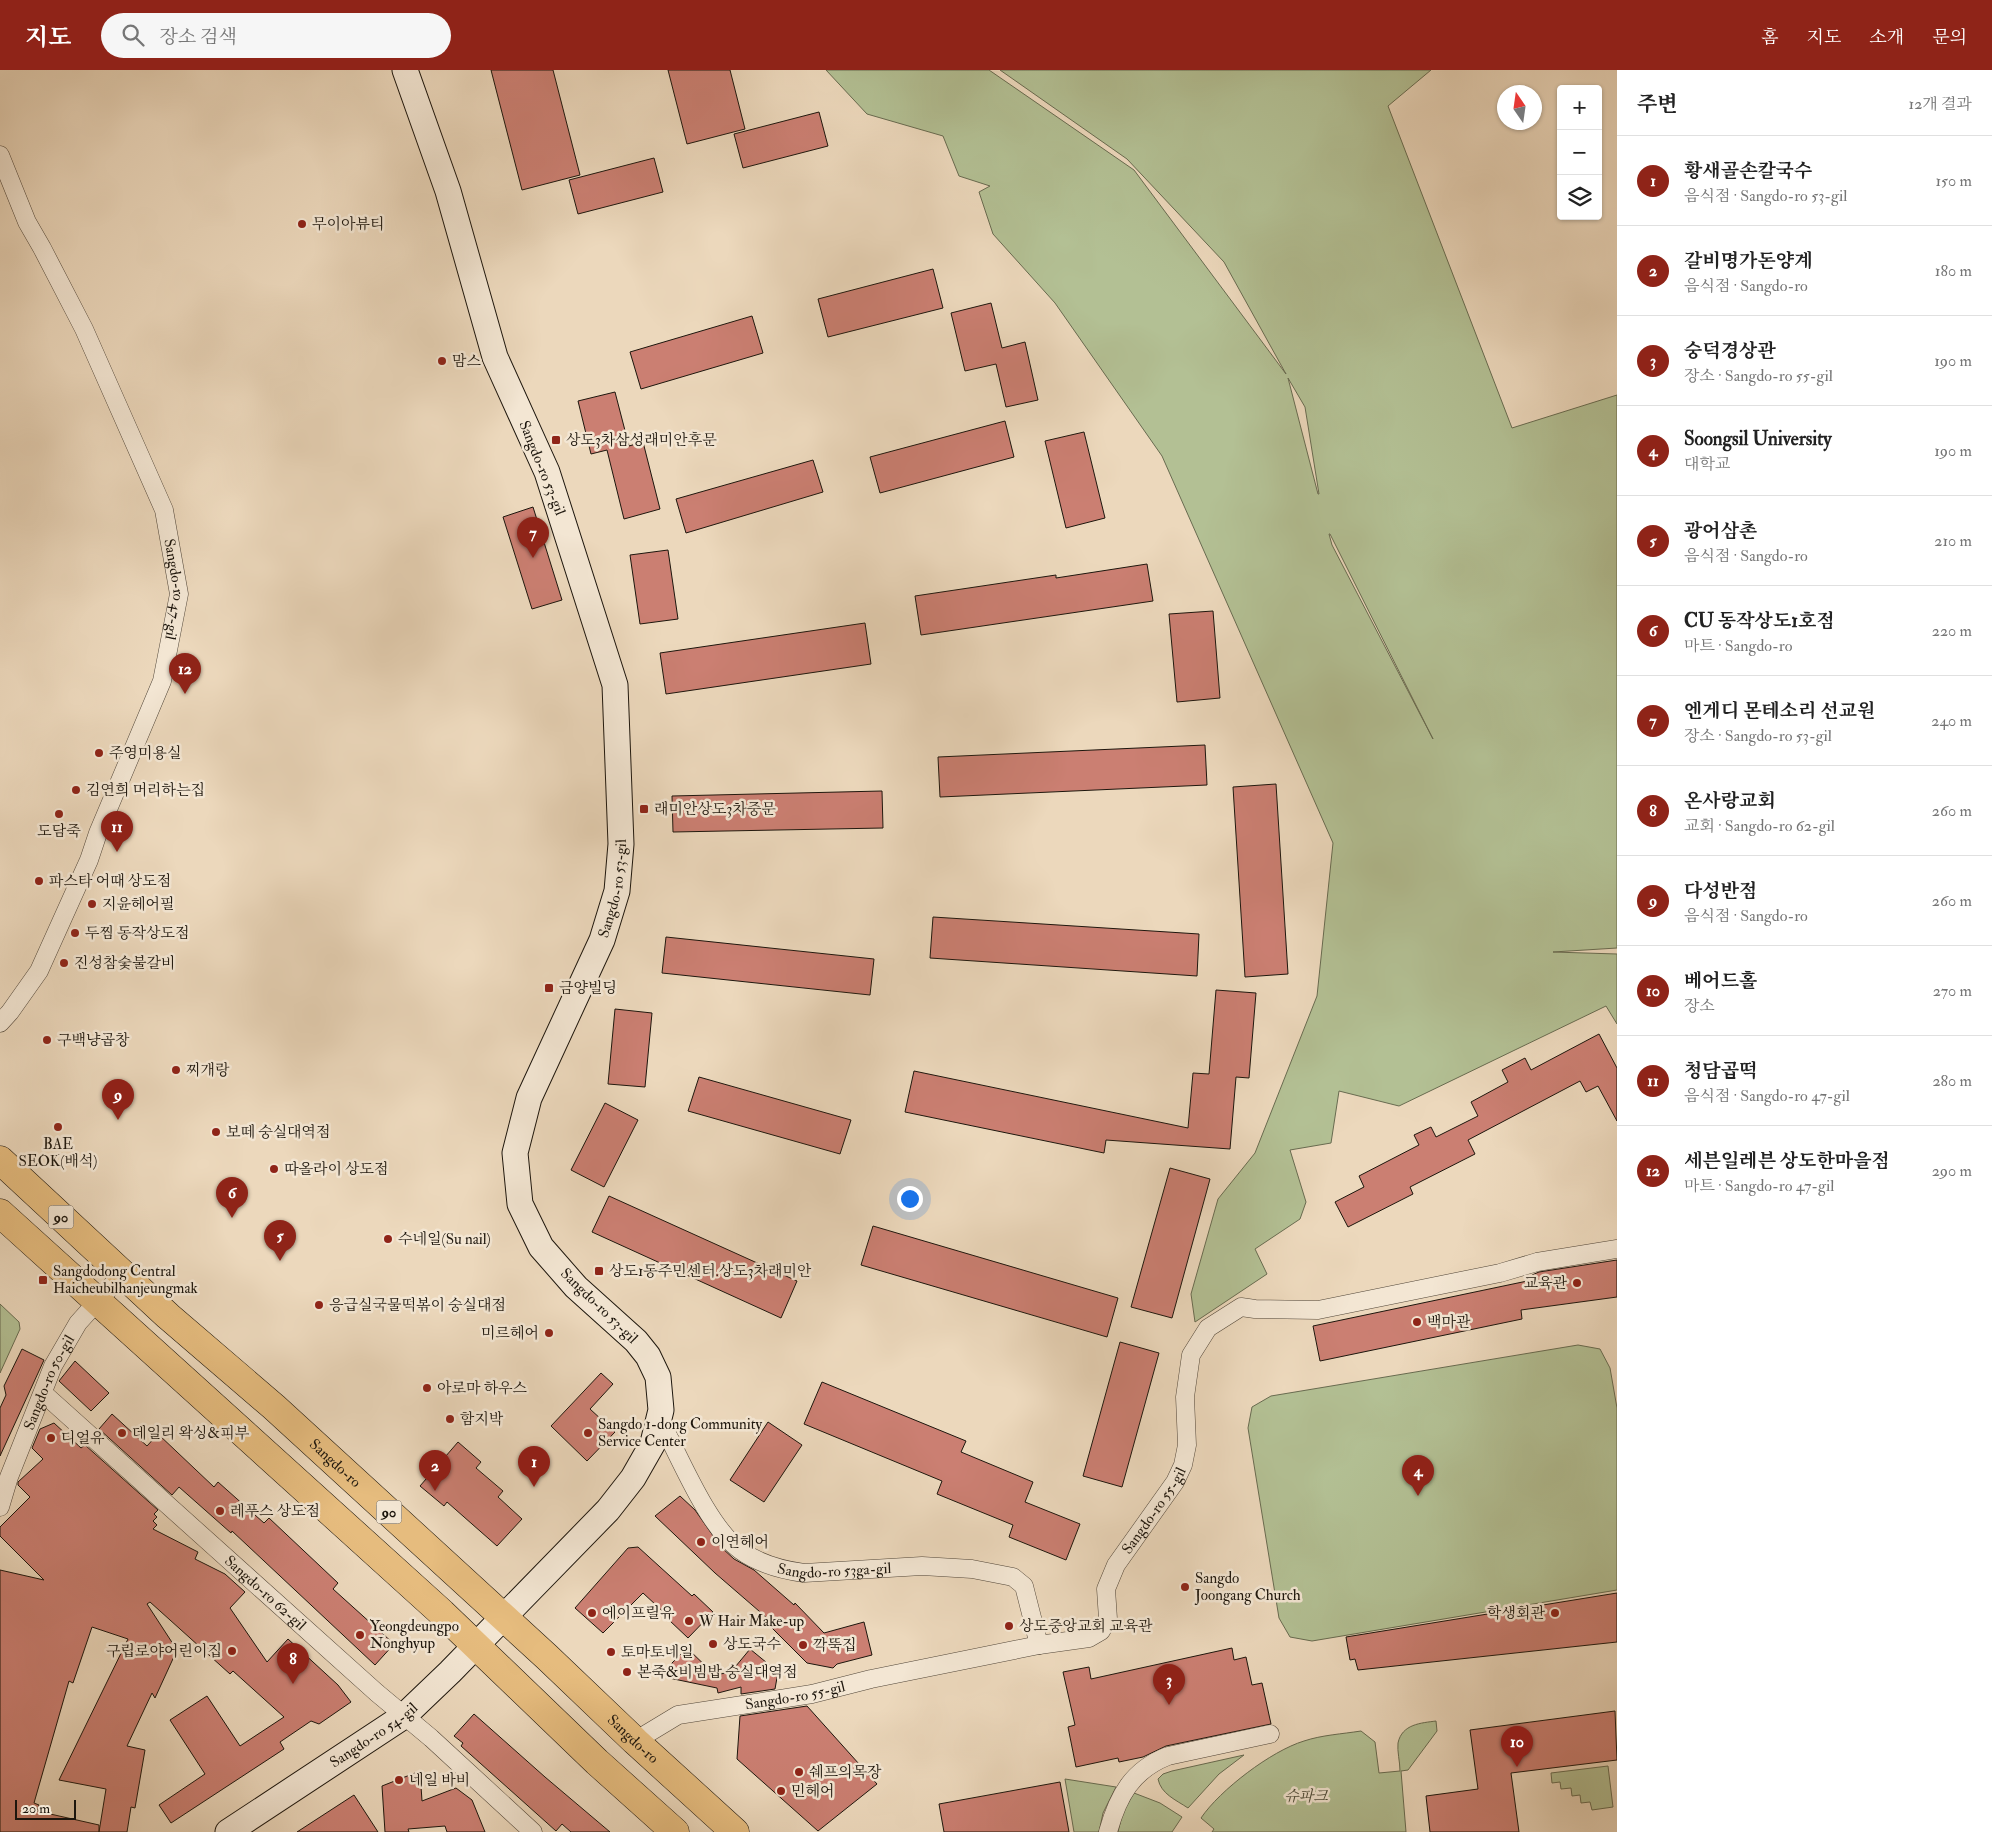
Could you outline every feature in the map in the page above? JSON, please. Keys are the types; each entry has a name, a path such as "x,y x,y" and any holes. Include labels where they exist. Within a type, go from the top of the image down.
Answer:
{"main road":[{"name":"Sangdo-ro","path":"0,1160 168,1316 274,1406 509,1623 634,1742 735,1832"},
{"name":"90","path":"0,1213 476,1645 597,1762 675,1832"}],"street":[{"name":"Sangdo-ro 53-gil","path":"405,70 448,191 495,357 547,472 615,685 621,844 617,891 602,940 529,1098 515,1154 520,1204 541,1247 576,1287 636,1341 648,1356 658,1377 661,1410 653,1443 633,1478 608,1510 509,1623"},
{"name":"Sangdo-ro 47-gil","path":"0,155 27,222 84,329 164,510 178,594 162,681 98,833 89,860 39,971 10,1012 0,1022"},
{"name":"Sangdo-ro 55-gil","path":"634,1742 678,1715 812,1694 871,1679 1039,1645 1090,1638 1101,1631 1108,1618 1106,1589 1116,1565 1175,1482 1184,1465 1187,1445 1185,1397 1191,1354 1208,1328 1243,1306 1255,1309 1318,1310 1500,1273 1536,1262 1617,1249"},
{"name":"Sangdo-ro 50-gil","path":"0,1507 9,1476 53,1366 78,1323 123,1273"},
{"name":"Sangdo-ro 62-gil","path":"43,1393 533,1832"},
{"name":"Sangdo-ro 53ga-gil","path":"659,1418 710,1515 728,1539 741,1551 760,1562 785,1570 804,1572 922,1566 972,1569 1013,1576 1024,1586 1039,1645"},
{"name":"Sangdo-ro 54-gil","path":"228,1832 404,1716 476,1645 509,1623"},
{"path":"1108,1832 1115,1808 1126,1789 1139,1772 1153,1762 1168,1756 1270,1734"}],"green space":[{"path":"826,70 989,70 1134,170 1286,374 1224,262 1127,159 1000,70 1431,70 1388,106 1512,428 1617,395 1617,948 1553,952 1617,954 1617,1024 1606,1006 1399,1106 1339,1091 1331,1143 1290,1150 1306,1202 1300,1219 1255,1249 1267,1274 1195,1322 1191,1294 1218,1199 1255,1153 1317,996 1333,843 1162,456 1055,303 993,234 979,192 990,186 959,176 943,136 867,114","holes":["1288,378 1305,407 1319,494 1318,494","1330,534 1433,739 1332,545"]},
{"path":"0,1304 19,1322 20,1329 0,1373"},
{"path":"1578,1345 1600,1349 1610,1368 1617,1408 1617,1590 1312,1641 1290,1637 1279,1618 1248,1428 1252,1407 1271,1396"},
{"name":"슈파크","path":"1436,1721 1437,1731 1408,1770 1401,1771 1406,1832 1212,1832 1214,1829 1201,1818 1233,1784 1262,1762 1291,1746 1311,1739 1361,1731 1375,1742 1379,1773 1400,1771 1398,1743 1400,1737 1408,1728"},
{"path":"1244,1755 1219,1774 1188,1808 1166,1793 1158,1779 1163,1774 1172,1771"},
{"path":"1608,1766 1613,1807 1592,1810 1590,1802 1581,1803 1580,1795 1572,1796 1571,1788 1561,1789 1560,1782 1552,1783 1551,1773"},
{"path":"1065,1779 1116,1787 1103,1813 1099,1832 1074,1832"},
{"path":"1134,1793 1160,1803 1182,1817 1172,1832 1118,1832 1123,1811"}],"building":[{"path":"491,70 553,70 580,175 522,190"},
{"path":"668,70 730,70 745,129 687,144"},
{"path":"819,112 828,146 743,168 734,134"},
{"path":"654,158 663,192 578,214 569,180"},
{"path":"933,269 943,308 828,337 818,299"},
{"path":"991,303 1002,348 1025,342 1038,400 1006,407 996,364 965,371 951,313"},
{"path":"752,316 763,353 641,389 630,352"},
{"path":"615,392 629,446 643,442 660,509 624,519 607,450 591,454 578,401"},
{"path":"1005,421 1014,457 880,493 870,457"},
{"path":"1084,432 1105,518 1066,528 1045,441"},
{"path":"813,460 823,492 686,533 676,499"},
{"path":"533,507 562,600 532,609 503,517"},
{"path":"668,550 678,619 640,624 630,555"},
{"path":"1147,564 1153,601 921,635 915,596 1056,575 1056,578"},
{"path":"1213,611 1220,698 1177,702 1169,614"},
{"path":"865,623 871,664 666,694 660,653"},
{"path":"1205,745 1207,785 940,797 938,757"},
{"path":"1276,784 1288,974 1245,977 1233,787"},
{"path":"882,791 883,828 673,832 672,796"},
{"path":"933,917 1199,934 1197,976 930,958"},
{"path":"666,937 874,959 870,995 662,973"},
{"path":"1216,990 1256,993 1249,1078 1236,1077 1230,1149 1106,1140 1104,1153 905,1112 914,1071 1188,1128 1193,1073 1209,1074"},
{"path":"615,1009 652,1013 645,1087 608,1084"},
{"path":"1599,1034 1617,1068 1617,1121 1598,1086 1586,1092 1580,1081 1468,1140 1475,1154 1410,1187 1413,1194 1348,1227 1335,1202 1364,1187 1359,1176 1419,1145 1414,1135 1431,1127 1436,1137 1478,1116 1471,1102 1508,1082 1502,1070 1525,1058 1531,1070"},
{"path":"699,1077 851,1120 840,1154 688,1111"},
{"path":"605,1103 638,1120 604,1187 571,1170"},
{"path":"1170,1168 1210,1179 1172,1318 1131,1307"},
{"path":"609,1196 797,1281 781,1318 592,1232"},
{"path":"873,1226 1118,1298 1107,1337 861,1265"},
{"name":"백마관","path":"1617,1260 1617,1297 1521,1310 1522,1319 1320,1361 1313,1326 1532,1280 1532,1275 1539,1272"},
{"path":"1120,1342 1159,1353 1122,1487 1083,1476"},
{"path":"22,1349 44,1360 0,1456 0,1408 6,1395 4,1386"},
{"path":"75,1361 109,1393 91,1411 59,1381"},
{"path":"601,1373 613,1384 590,1409 615,1432 587,1461 551,1426"},
{"path":"822,1382 966,1441 961,1452 1033,1482 1025,1502 1080,1524 1066,1560 1009,1537 1013,1525 937,1494 942,1481 804,1424"},
{"path":"112,1414 147,1446 158,1434 214,1487 218,1482 264,1523 269,1518 338,1583 333,1589 394,1644 375,1665 232,1531 231,1533 179,1487 172,1495 99,1429"},
{"path":"768,1422 802,1445 764,1502 730,1480"},
{"path":"54,1423 81,1448 85,1445 158,1510 154,1514 157,1517 153,1521 157,1525 153,1529 198,1552 195,1559 225,1574 245,1592 230,1608 267,1662 288,1639 338,1685 351,1702 319,1724 311,1721 280,1742 284,1749 171,1823 159,1805 205,1774 170,1720 207,1696 240,1746 284,1717 233,1671 230,1674 150,1602 147,1604 177,1650 155,1698 152,1693 127,1746 145,1750 135,1808 131,1807 127,1832 99,1832 0,1832 0,1570 44,1580 0,1536 0,1527 30,1497 18,1485 18,1482 43,1459 32,1448 40,1429","holes":["92,1627 128,1639 59,1780 106,1789 99,1832 99,1825 37,1811 39,1805 34,1803 69,1681 73,1683"]},
{"path":"458,1442 481,1462 476,1468 503,1491 498,1497 522,1519 497,1546 447,1502 444,1506 420,1486"},
{"path":"680,1496 695,1510 721,1547 734,1559 754,1570 794,1605 795,1603 824,1633 864,1622 872,1655 837,1664 833,1668 807,1663 771,1627 774,1624 715,1573 655,1516"},
{"path":"638,1547 692,1596 694,1594 713,1612 688,1638 643,1593 603,1633 575,1608 628,1548"},
{"name":"학생회관","path":"1617,1593 1617,1642 1358,1670 1355,1659 1350,1660 1346,1637"},
{"path":"687,1648 715,1675 731,1672 750,1649 778,1672 775,1689 741,1694 741,1687 718,1693 717,1688 669,1678 672,1663"},
{"path":"1232,1648 1234,1660 1246,1657 1252,1685 1262,1683 1271,1724 1166,1746 1143,1757 1119,1762 1118,1758 1076,1767 1068,1727 1075,1725 1063,1672 1089,1667 1091,1679"},
{"path":"807,1706 877,1784 818,1831 737,1759 740,1716"},
{"path":"1615,1711 1617,1760 1511,1773 1519,1832 1430,1832 1426,1796 1478,1789 1470,1730"},
{"path":"474,1714 610,1832 571,1832 562,1824 556,1831 461,1746 463,1743 454,1736"},
{"path":"420,1771 422,1801 456,1788 472,1800 485,1832 447,1832 445,1826 408,1829 409,1832 385,1832 382,1786"},
{"path":"1060,1782 1069,1832 944,1832 939,1804"},
{"path":"354,1795 378,1832 297,1832"}],"place":[{"name":"무이아뷰티","path":"302,224"},
{"name":"맘스","path":"442,361"},
{"name":"상도3차삼성래미안후문","path":"556,440"},
{"name":"엔게디 몬테소리 선교원","path":"533,558"},
{"name":"세븐일레븐 상도한마을점","path":"185,694"},
{"name":"주영미용실","path":"99,753"},
{"name":"김연희 머리하는집","path":"76,790"},
{"name":"래미안상도3차중문","path":"644,809"},
{"name":"도담죽","path":"59,814"},
{"name":"청담곱떡","path":"117,852"},
{"name":"파스타 어때 상도점","path":"39,881"},
{"name":"지윤헤어필","path":"92,904"},
{"name":"두찜 동작상도점","path":"75,933"},
{"name":"진성참숯불갈비","path":"64,963"},
{"name":"금양빌딩","path":"549,988"},
{"name":"구백냥곱창","path":"47,1040"},
{"name":"찌개랑","path":"176,1070"},
{"name":"다성반점","path":"118,1120"},
{"name":"BAE SEOK(배석)","path":"58,1127"},
{"name":"보떼 숭실대역점","path":"216,1132"},
{"name":"따올라이 상도점","path":"274,1169"},
{"name":"CU 동작상도1호점","path":"232,1218"},
{"name":"수네일(Su nail)","path":"388,1239"},
{"name":"광어삼촌","path":"280,1261"},
{"name":"상도1동주민센터.상도3차래미안","path":"599,1271"},
{"name":"Sangdodong Central Haicheubilhanjeungmak","path":"43,1280"},
{"name":"교육관","path":"1577,1283"},
{"name":"응급실국물떡볶이 숭실대점","path":"319,1305"},
{"name":"백마관","path":"1417,1322"},
{"name":"미르헤어","path":"549,1333"},
{"name":"아로마 하우스","path":"427,1388"},
{"name":"함지박","path":"450,1419"},
{"name":"데일리 왁싱&피부","path":"122,1433"},
{"name":"Sangdo 1-dong Community Service Center","path":"588,1433"},
{"name":"디얼유","path":"51,1438"},
{"name":"황새골손칼국수","path":"534,1487"},
{"name":"갈비명가돈양계","path":"435,1491"},
{"name":"Soongsil University","path":"1418,1496"},
{"name":"레푸스 상도점","path":"220,1511"},
{"name":"이연헤어","path":"701,1542"},
{"name":"Sangdo Joongang Church","path":"1185,1587"},
{"name":"에이프릴유","path":"592,1613"},
{"name":"학생회관","path":"1555,1613"},
{"name":"W Hair Make-up","path":"689,1621"},
{"name":"상도중앙교회 교육관","path":"1009,1626"},
{"name":"Yeongdeungpo Nonghyup","path":"360,1635"},
{"name":"상도국수","path":"713,1644"},
{"name":"깍뚝집","path":"803,1645"},
{"name":"구립로야어린이집","path":"232,1651"},
{"name":"토마토네일","path":"611,1652"},
{"name":"본죽&비빔밥 숭실대역점","path":"627,1672"},
{"name":"온사랑교회","path":"293,1684"},
{"name":"숭덕경상관","path":"1169,1705"},
{"name":"베어드홀","path":"1517,1767"},
{"name":"쉐프의목장","path":"799,1772"},
{"name":"네일 바비","path":"399,1780"},
{"name":"민헤어","path":"781,1791"}]}
